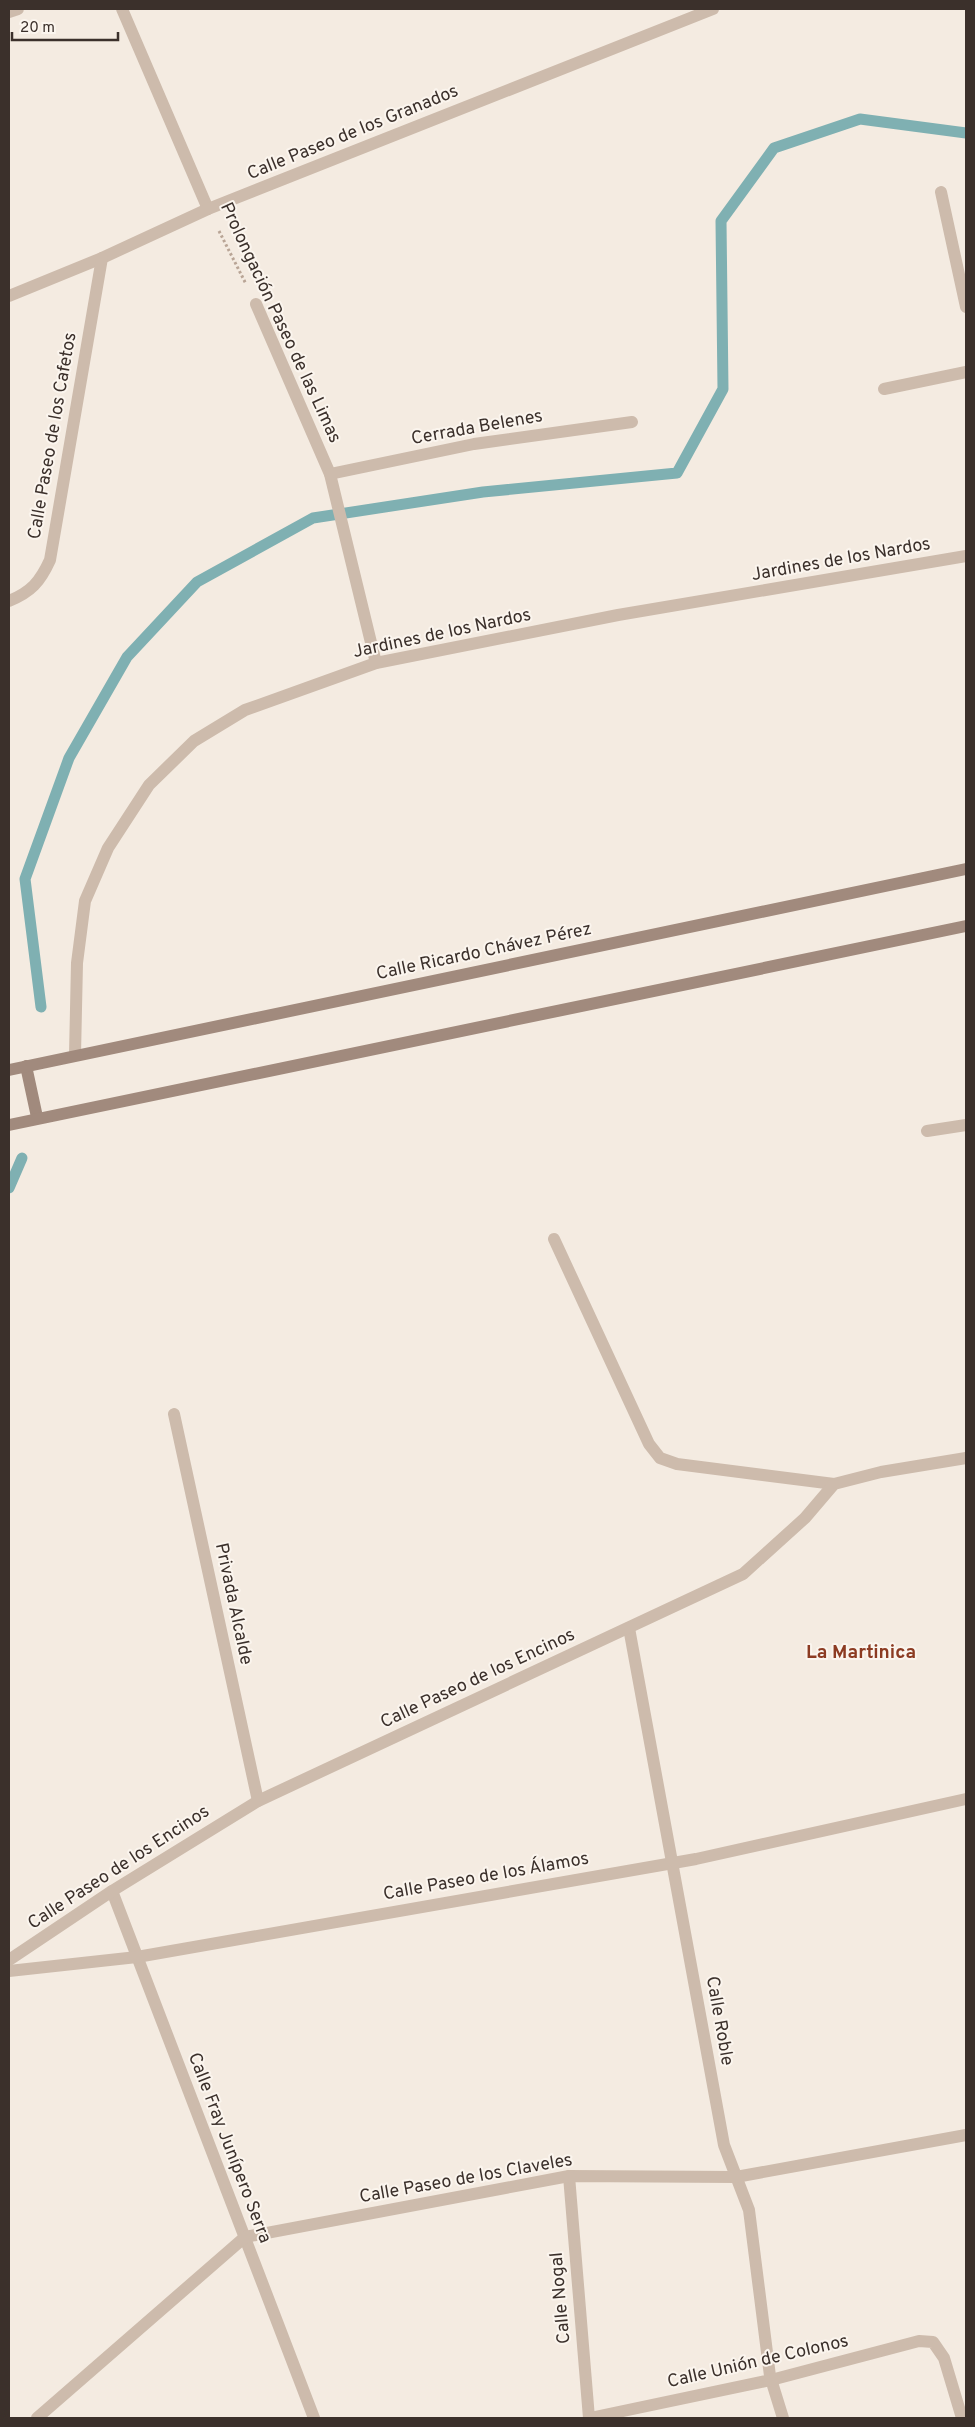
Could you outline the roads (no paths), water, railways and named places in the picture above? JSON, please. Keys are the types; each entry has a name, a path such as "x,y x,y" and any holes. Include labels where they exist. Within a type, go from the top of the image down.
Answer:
{"main road":[{"name":"Calle Ricardo Chávez Pérez","path":"9,1070 966,869"},
{"path":"9,1125 966,926"},
{"path":"26,1066 37,1118"}],"street":[{"path":"9,12 18,9"},
{"name":"Prolongación Paseo de las Limas","path":"122,9 208,209"},
{"name":"Calle Paseo de los Granados","path":"9,296 102,258 208,209 714,9"},
{"path":"941,192 966,307"},
{"name":"Calle Paseo de los Cafetos","path":"9,601 24,595 42,579 50,560 102,258"},
{"name":"Prolongación Paseo de las Limas","path":"256,304 330,474 376,663"},
{"path":"884,389 966,372"},
{"name":"Cerrada Belenes","path":"330,474 474,444 632,422"},
{"name":"Jardines de los Nardos","path":"76,1055 77,963 86,901 108,848 149,784 194,741 245,710 376,663 618,615 966,556"},
{"path":"927,1131 966,1125"},
{"path":"554,1240 649,1444 660,1458 677,1464 834,1484 881,1472 966,1458"},
{"name":"Privada Alcalde","path":"174,1414 258,1801"},
{"name":"Calle Paseo de los Encinos","path":"9,1960 112,1891 258,1801 743,1574 805,1518 834,1484"},
{"name":"Calle Roble","path":"629,1628 724,2145 749,2210 771,2380 783,2418"},
{"name":"Calle Paseo de los Álamos","path":"9,1971 136,1957 672,1862 966,1799"},
{"name":"Calle Fray Junípero Serra","path":"112,1891 314,2418"},
{"name":"Calle Paseo de los Claveles","path":"245,2237 569,2176 736,2177 966,2135"},
{"name":"Calle Nogal","path":"569,2176 590,2418"},
{"path":"37,2418 245,2237"},
{"name":"Calle Unión de Colonos","path":"590,2418 771,2380 919,2341 934,2342 944,2358 962,2418"}],"waterway":[{"path":"41,1007 25,879 69,758 127,657 197,582 313,518 483,492 677,473 723,389 721,221 774,148 860,119 966,133"},
{"path":"9,1188 22,1158"}],"district":[{"name":"La Martinica","path":"861,1653"}]}
